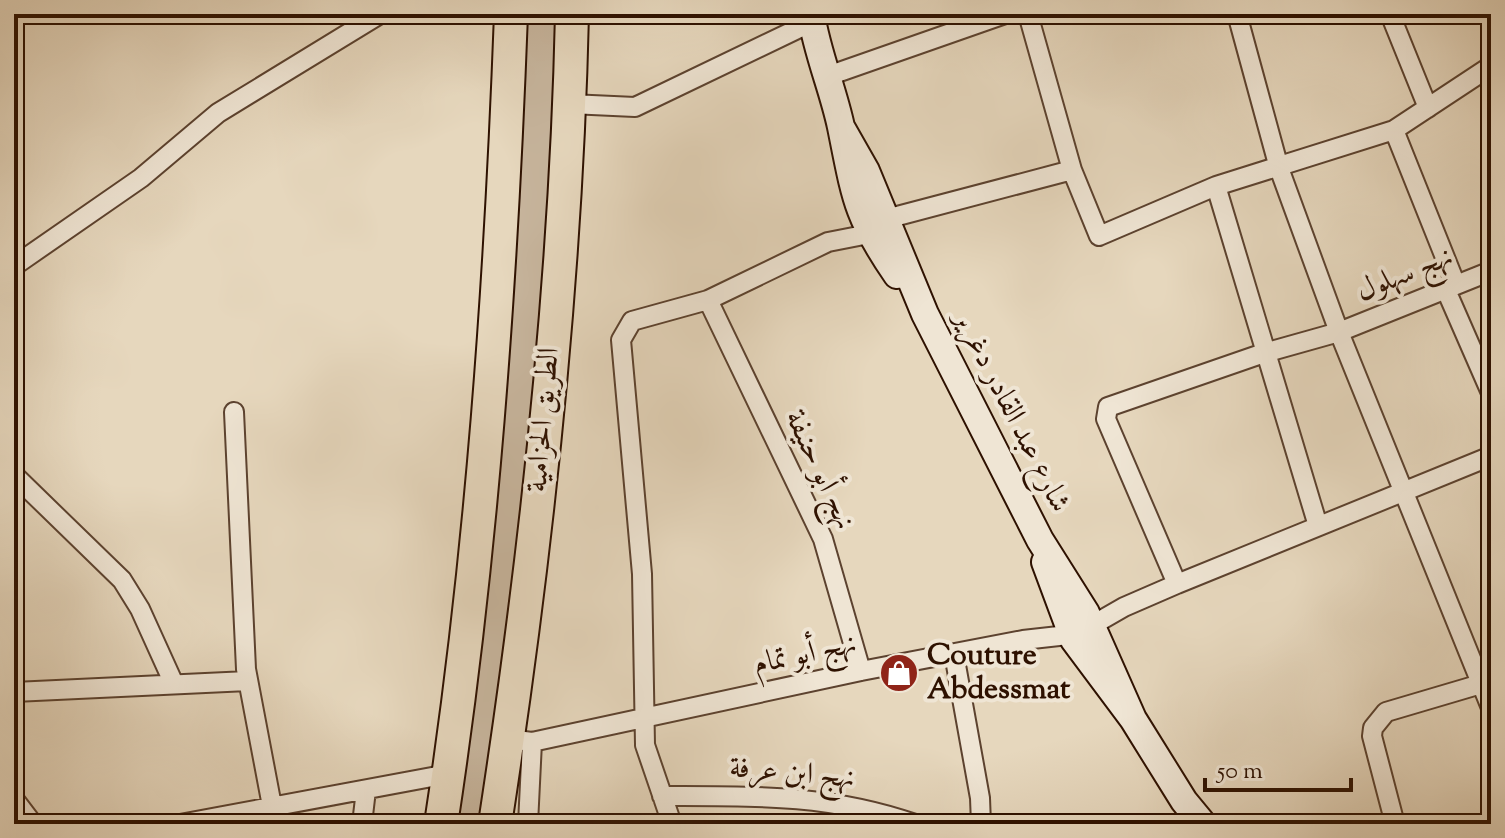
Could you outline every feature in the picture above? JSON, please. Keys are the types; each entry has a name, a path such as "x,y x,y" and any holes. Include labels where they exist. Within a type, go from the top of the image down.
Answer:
{"highway":[{"name":"الطريق الحزامية","path":"441,824 479,498 504,214 511,14"},
{"name":"الطريق الحزامية","path":"495,824 520,740 570,104 572,14"}],"main road":[{"name":"شارع عبد القادر دغرير","path":"812,18 825,77 841,127 848,175 925,314 1040,540 1079,624 1133,719 1184,801 1203,824"}],"street":[{"path":"14,266 141,178 241,98 343,40 380,14"},
{"path":"825,77 1005,14"},
{"path":"1028,14 1072,170 1099,236 1216,186 1394,130 1491,66"},
{"path":"1237,14 1279,168 1339,332 1486,683 1491,708"},
{"path":"1390,14 1428,108"},
{"path":"570,104 635,107 812,18"},
{"path":"1394,130 1491,393"},
{"path":"672,824 645,745 647,718 642,574 621,340 632,321 708,300 874,219 1072,170"},
{"path":"1216,186 1318,526"},
{"name":"نهج سهلول","path":"1177,584 1106,413 1113,404 1264,353 1339,332 1491,271"},
{"name":"نهج أبو حنيفة","path":"708,300 823,539 861,671"},
{"path":"234,412 239,571 248,681 272,806"},
{"name":"نهج أبو تمام","path":"520,740 647,718 861,671 1023,640 1079,624 1491,456"},
{"path":"14,475 122,580 140,609 174,684"},
{"path":"954,654 980,798 981,824"},
{"path":"14,692 248,681"},
{"path":"1395,824 1372,736 1378,720 1386,712 1486,683"},
{"path":"520,740 528,824"},
{"path":"180,824 225,820 272,806 448,774"},
{"path":"362,824 366,790"},
{"name":"نهج ابن عرفة","path":"662,796 795,797 858,806 915,824"},
{"path":"14,799 33,824"}],"shaded area":[{"path":"522,14 558,14 548,216 524,500 481,824 454,824 493,500 518,216"}],"place":[{"name":"Couture Abdessmat","path":"899,673"}]}
